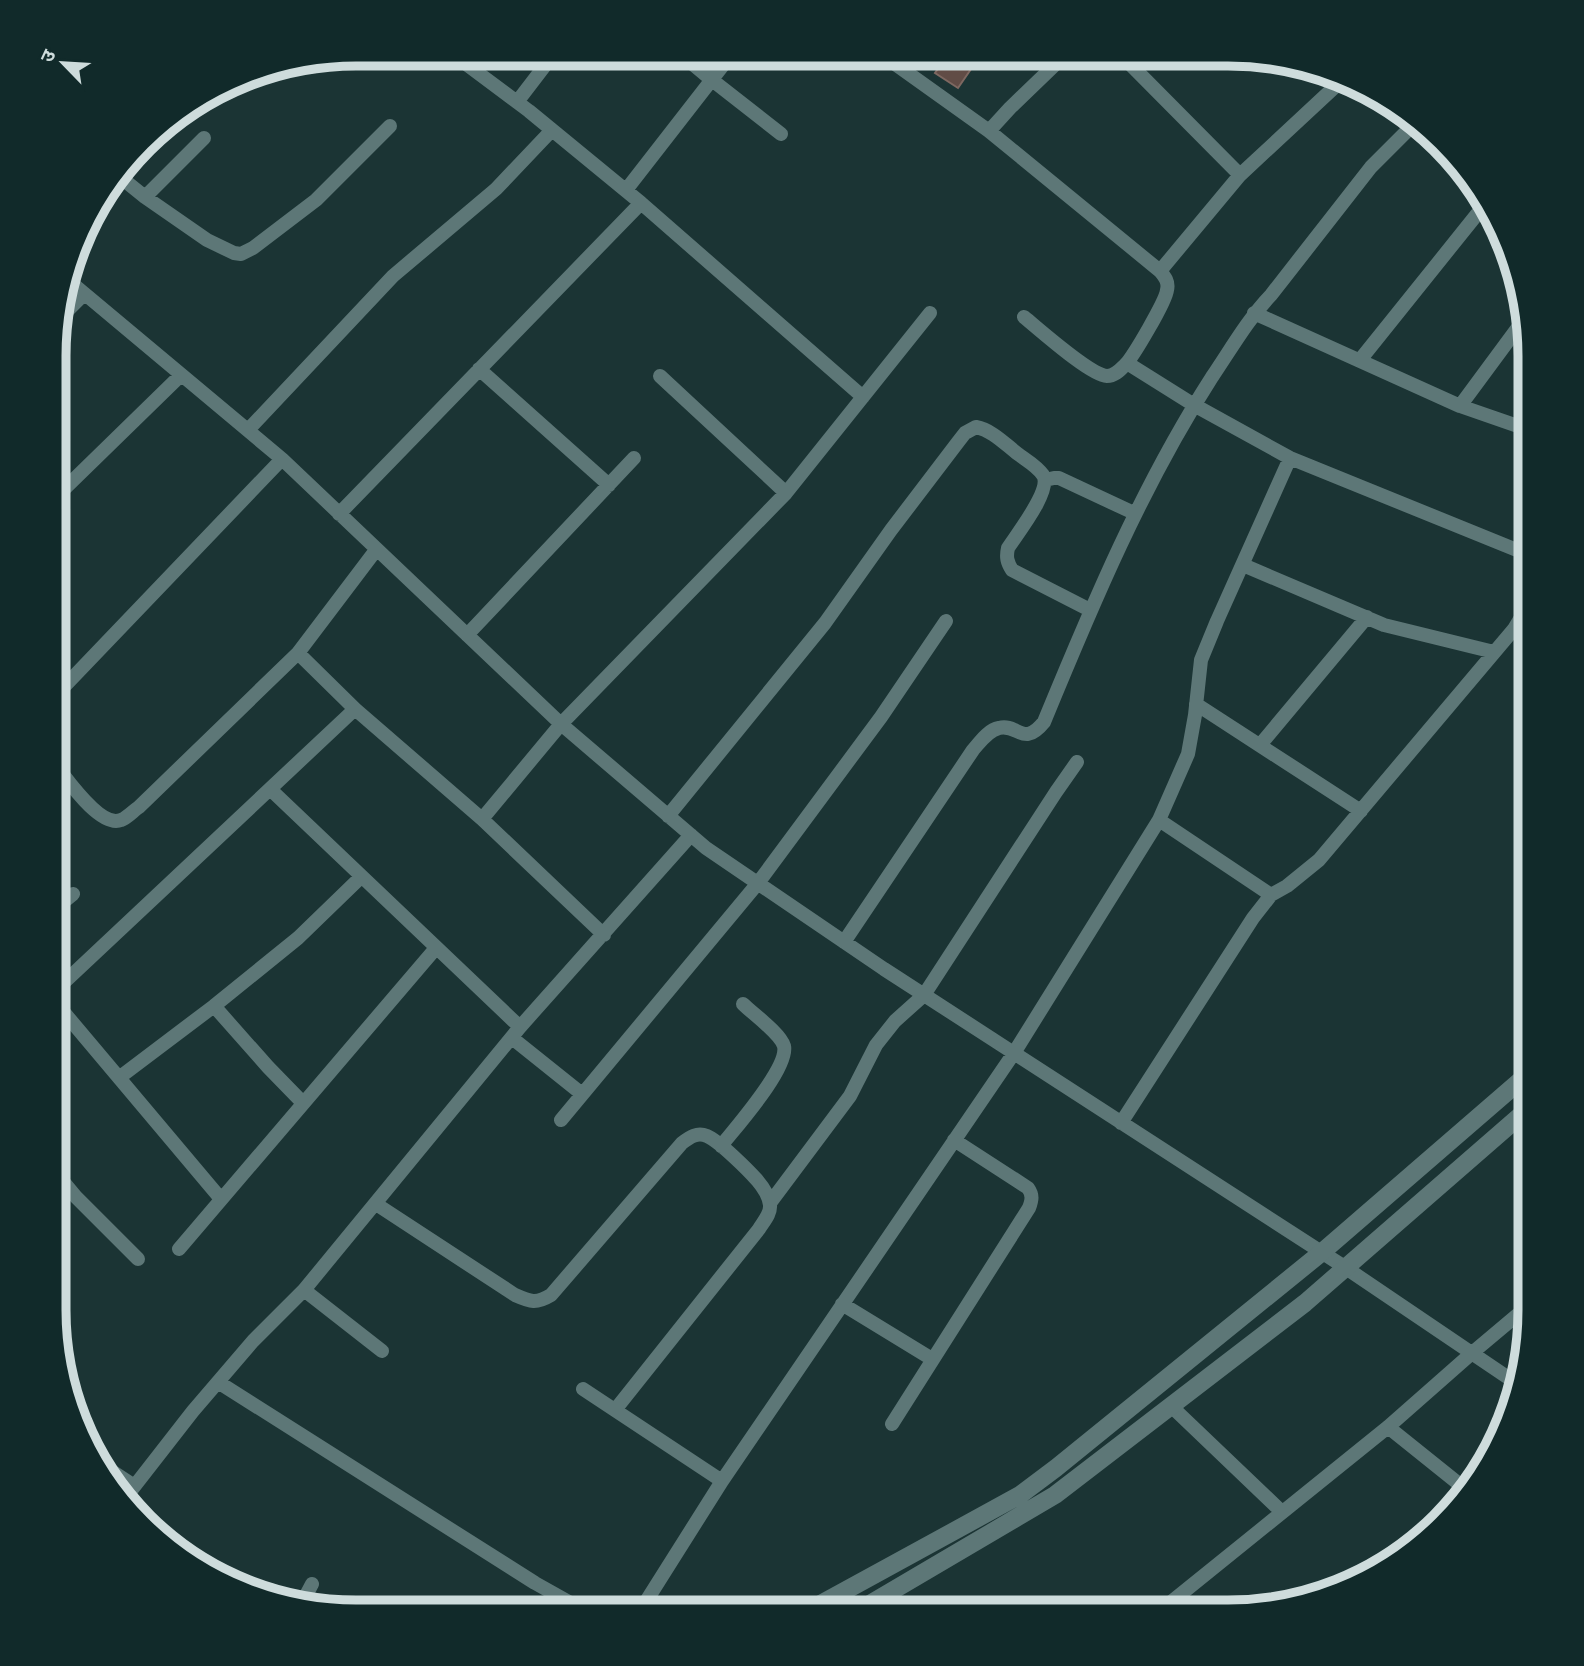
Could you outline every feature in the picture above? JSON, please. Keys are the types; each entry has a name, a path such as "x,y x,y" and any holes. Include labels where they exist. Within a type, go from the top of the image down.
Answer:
{"main road":[{"path":"828,1600 1020,1494 1056,1468 1321,1253 1518,1083"},
{"path":"877,1600 1055,1495 1305,1303 1518,1119"}],"street":[{"path":"469,66 626,190 863,397"},
{"path":"517,102 545,66"},
{"path":"695,66 781,134"},
{"path":"626,190 723,66"},
{"path":"898,66 989,131 1160,271 1167,280 1167,290 1158,311 1127,363 1110,376 1082,363 1024,317"},
{"path":"989,131 1010,107 1054,66"},
{"path":"1132,66 1240,174"},
{"path":"1160,271 1240,174 1334,87"},
{"path":"125,181 220,248 241,254 316,200 390,126"},
{"path":"248,430 393,276 496,189 552,130"},
{"path":"844,942 982,740 992,730 1006,727 1019,733 1030,734 1044,722 1134,513 1195,405 1254,313 1371,167 1409,130"},
{"path":"145,197 204,138"},
{"path":"339,514 641,203"},
{"path":"1360,360 1479,212"},
{"path":"75,286 282,459 561,724 706,848 924,995 1346,1268 1509,1378"},
{"path":"71,307 84,294"},
{"path":"482,819 561,724 786,492 930,313"},
{"path":"1254,313 1460,406 1518,426"},
{"path":"1460,406 1516,331"},
{"path":"1127,363 1290,458 1518,551"},
{"path":"479,369 609,485"},
{"path":"66,487 181,375"},
{"path":"660,376 786,492"},
{"path":"668,816 825,623 965,433 976,427 989,432 1037,468 1045,480 1045,488 1040,498 1008,548 1007,563 1022,577 1090,610"},
{"path":"467,635 634,458"},
{"path":"647,1600 722,1480 1014,1053 1159,820 1188,754 1201,660 1290,458"},
{"path":"66,685 282,459"},
{"path":"1045,480 1059,478 1134,513"},
{"path":"66,777 102,817 113,822 122,820 298,653 376,550"},
{"path":"1242,565 1384,625 1494,652"},
{"path":"1259,745 1367,617"},
{"path":"561,1120 758,883 881,717 946,621"},
{"path":"1121,1123 1253,918 1271,895 1287,886 1319,860 1518,622"},
{"path":"298,653 355,709 482,819 604,935"},
{"path":"1196,704 1361,811"},
{"path":"66,981 355,709"},
{"path":"770,1203 850,1096 876,1045 895,1021 924,995 1077,762"},
{"path":"270,789 436,948 516,1032 582,1094"},
{"path":"1159,820 1271,895"},
{"path":"130,1491 253,1341 304,1290 516,1032 691,835"},
{"path":"120,1077 298,938 361,877"},
{"path":"66,900 73,894"},
{"path":"178,1249 436,948"},
{"path":"721,1146 775,1076 784,1056 780,1038 743,1004"},
{"path":"214,1006 303,1103"},
{"path":"66,1014 222,1199"},
{"path":"376,1204 516,1295 529,1301 541,1301 551,1295 682,1143 698,1134 706,1135 721,1146 758,1181 765,1191 770,1209 759,1230 615,1410"},
{"path":"892,1424 1029,1208 1031,1200 1032,1194 1028,1188 954,1140"},
{"path":"66,1184 138,1259"},
{"path":"304,1290 382,1351"},
{"path":"842,1304 932,1359"},
{"path":"1174,1600 1388,1427 1518,1315"},
{"path":"218,1382 565,1600"},
{"path":"583,1389 722,1480"},
{"path":"1171,1406 1282,1512"},
{"path":"1388,1427 1459,1484"},
{"path":"306,1595 312,1584"}],"building":[{"path":"940,66 973,66 958,88 935,73"}]}
